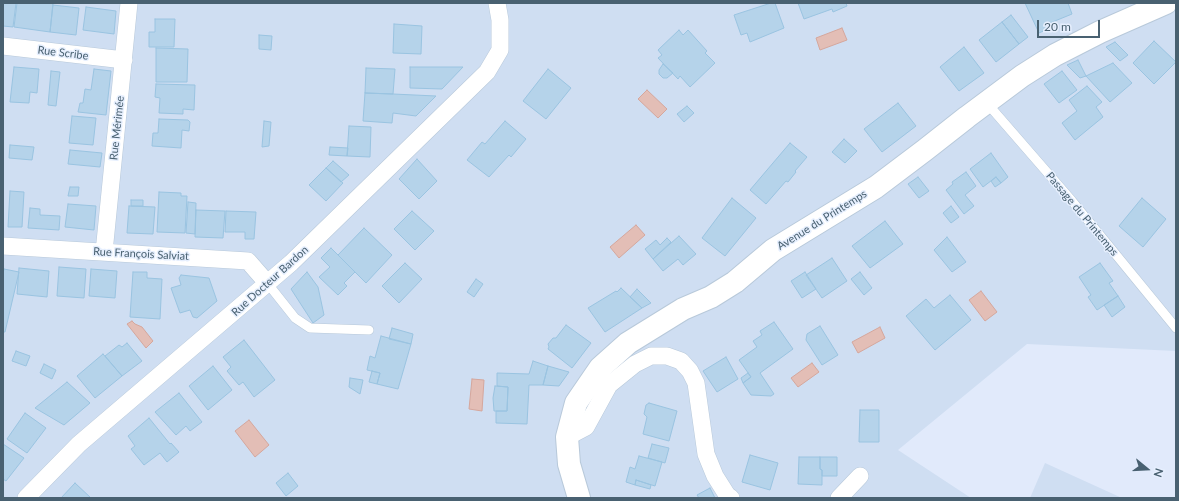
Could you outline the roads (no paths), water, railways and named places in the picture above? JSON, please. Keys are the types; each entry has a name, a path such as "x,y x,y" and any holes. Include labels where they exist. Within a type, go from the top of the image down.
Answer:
{"street":[{"name":"Rue Mérimée","path":"104,252 129,3"},
{"name":"Rue Docteur Bardon","path":"26,498 79,444 291,263 487,72 500,50 500,20 497,3"},
{"name":"Avenue du Printemps","path":"579,498 568,464 567,437 576,403 600,368 628,342 683,309 711,297 736,282 773,250 876,187 986,102 1022,76 1055,55 1100,32 1166,3"},
{"name":"Rue Scribe","path":"3,46 124,60"},
{"name":"Rue François Salviat","path":"3,246 248,261 268,284"},
{"path":"567,437 586,427 609,384 635,364 651,356 667,356 681,361 690,371 696,382 706,454 715,476 727,495 731,498"},
{"path":"839,498 860,476"}],"lane":[{"name":"Passage du Printemps","path":"986,102 1072,201 1176,328"},
{"path":"268,284 295,318 310,328 369,330"}]}
